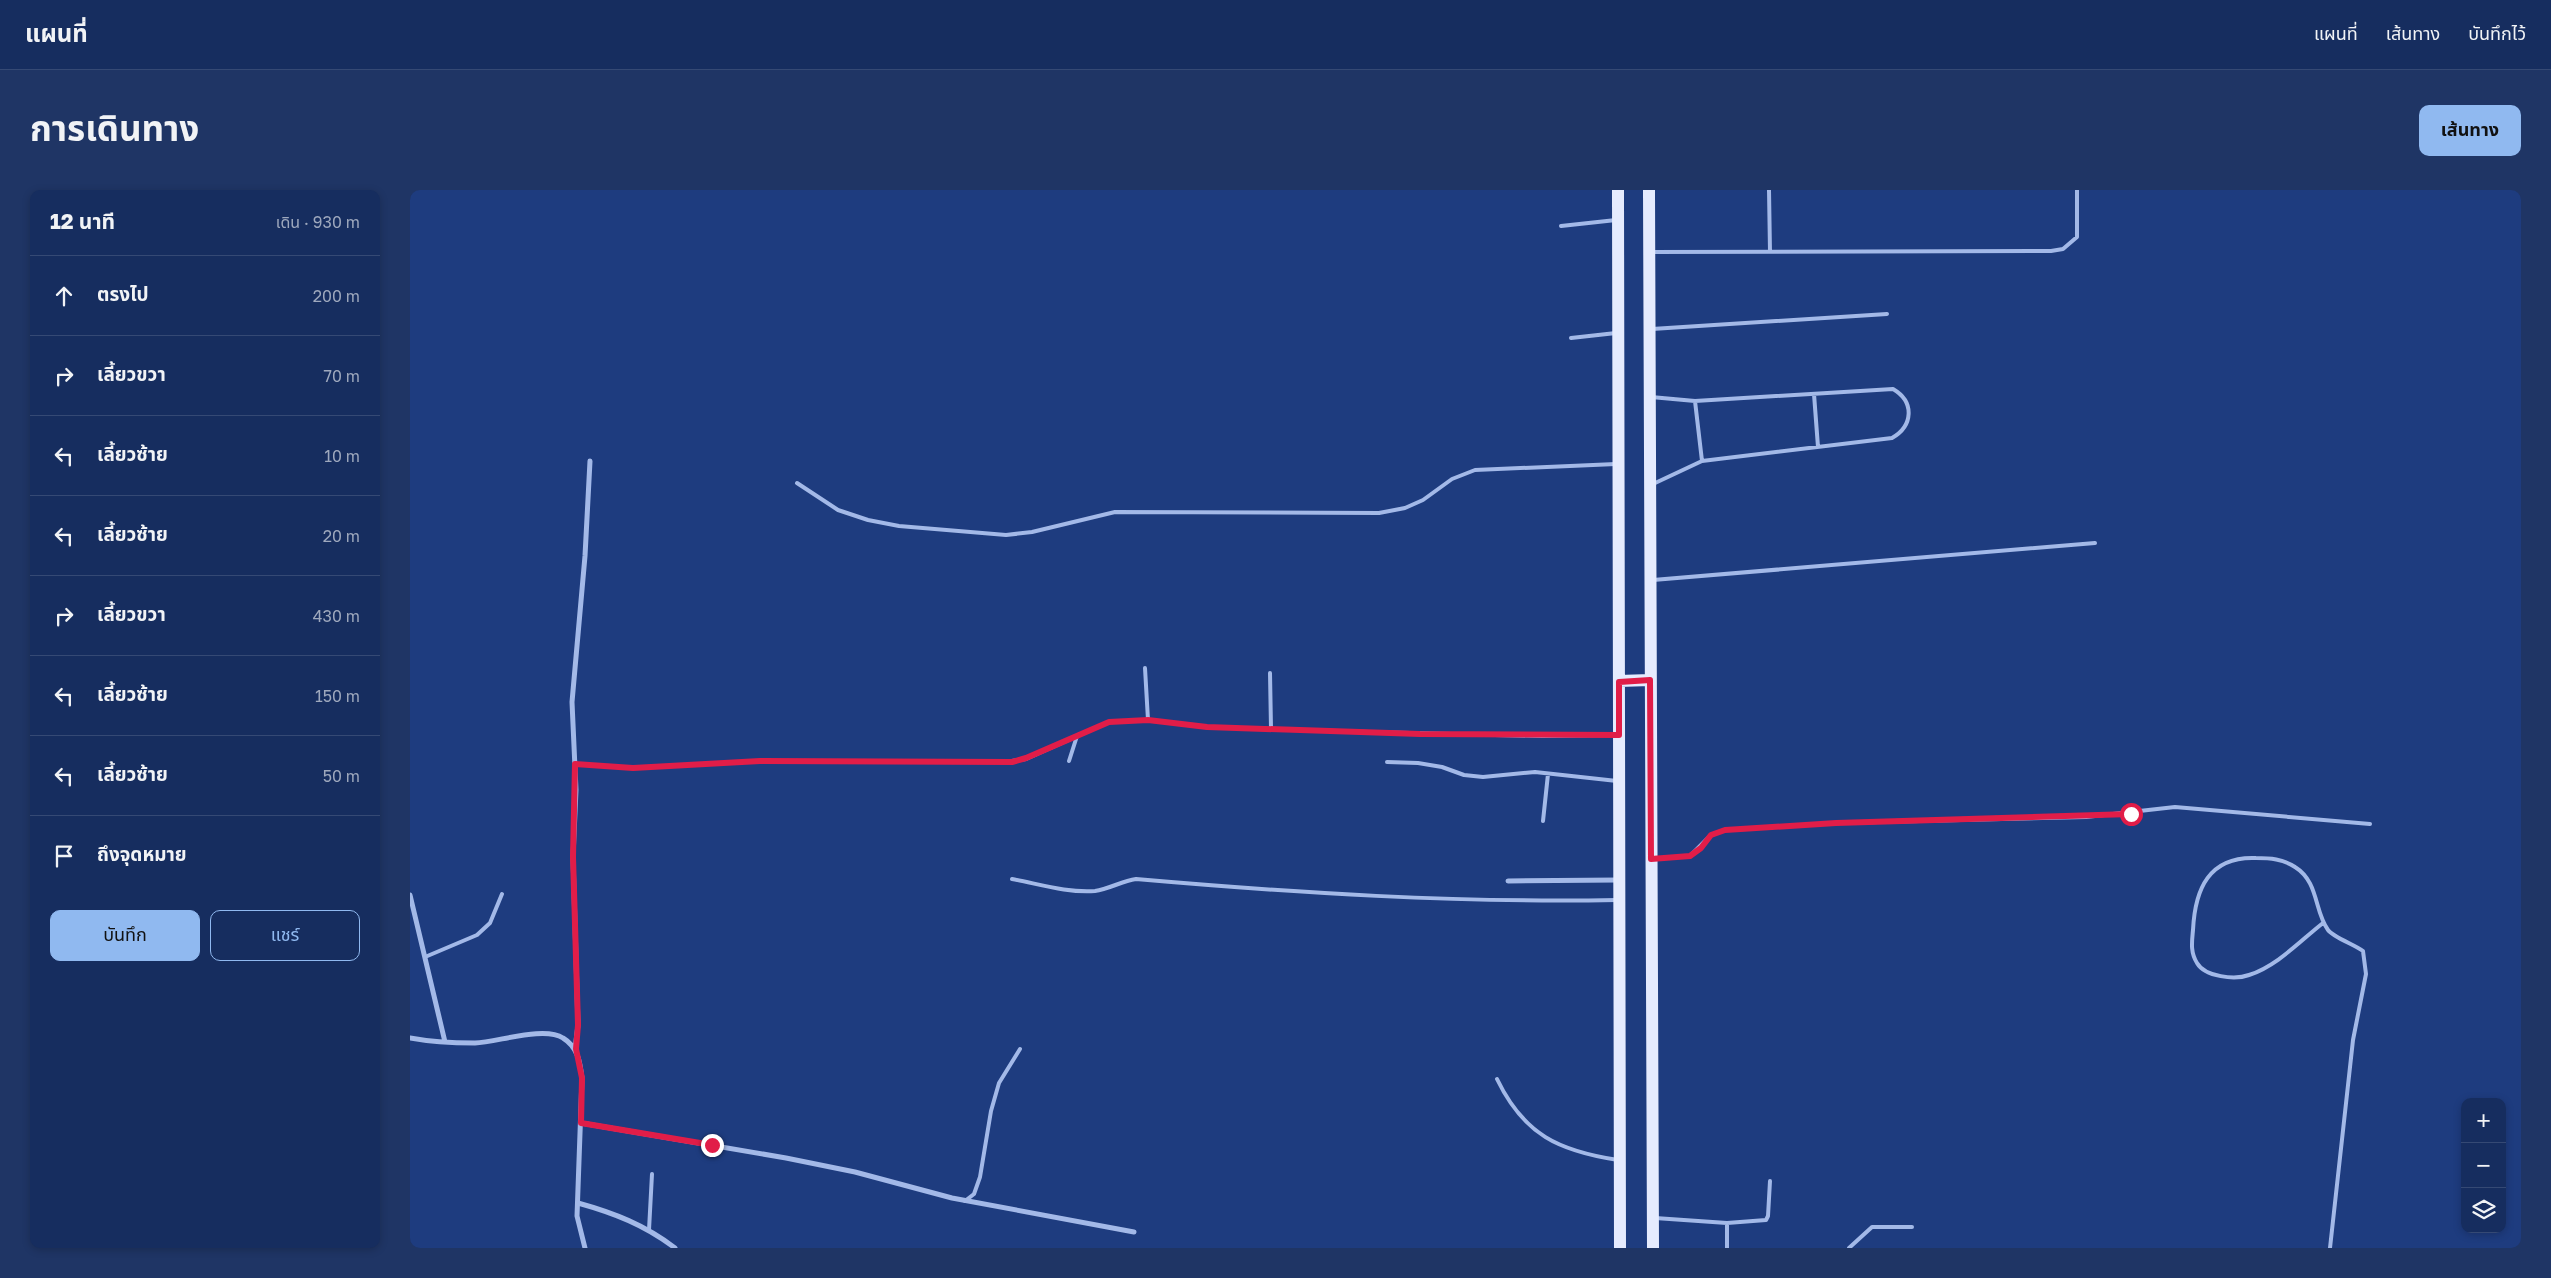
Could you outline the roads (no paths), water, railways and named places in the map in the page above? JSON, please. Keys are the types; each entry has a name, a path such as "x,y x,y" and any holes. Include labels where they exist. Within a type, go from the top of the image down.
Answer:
{"main road":[{"path":"1618,190 1620,1248"},
{"path":"1649,190 1652,1248"},
{"path":"1619,682 1650,680"}],"street":[{"path":"585,1248 579,1231 578,1203 582,1078 576,1049 578,1025 573,857 575,764 572,702 585,556 590,461"},
{"path":"1508,881 1619,880"},
{"path":"410,895 445,1042"},
{"path":"410,1038 445,1042 478,1042 539,1034 561,1036 576,1049"},
{"path":"581,1123 786,1158 855,1172 965,1201 1134,1232"},
{"path":"578,1203 612,1212 648,1230 675,1248"}],"lane":[{"path":"1769,190 1770,252"},
{"path":"1649,252 2057,250 2071,244 2077,237 2078,190"},
{"path":"1562,226 1618,219"},
{"path":"1649,330 1801,318 1887,314"},
{"path":"1571,338 1618,333"},
{"path":"1649,396 1695,401 1893,389 1905,400 1908,412 1908,424 1903,432 1892,438 1702,461 1650,486"},
{"path":"1814,394 1818,447"},
{"path":"1695,401 1702,461"},
{"path":"797,483 838,510 868,520 899,526 1006,535 1032,532 1115,512 1379,513 1405,508 1423,500 1452,479 1475,470 1618,464"},
{"path":"1651,580 2095,543"},
{"path":"1145,668 1148,720"},
{"path":"1270,673 1270,729"},
{"path":"575,764 633,768 760,761 1012,762 1026,758 1109,722 1148,720 1207,727 1438,734 1619,735"},
{"path":"1068,761 1077,736"},
{"path":"1387,762 1418,763 1442,767 1464,776 1483,777 1515,773 1548,774 1619,781"},
{"path":"1543,821 1548,774"},
{"path":"1651,859 1690,856 1701,848 1711,835 1725,830 1836,823 2094,816 2176,807 2370,824"},
{"path":"2323,923 2268,967 2247,976 2227,977 2209,973 2197,964 2191,950 2194,905 2202,883 2220,865 2242,857 2276,858 2296,868 2308,879 2319,904 2323,923 2330,933 2350,942 2363,951 2366,974 2352,1040 2330,1248"},
{"path":"1012,879 1068,890 1085,891 1097,890 1126,880 1136,879 1265,890 1498,901 1619,900"},
{"path":"425,957 477,935 490,923 502,894"},
{"path":"965,1201 974,1194 980,1177 999,1083 1020,1049"},
{"path":"1497,1079 1514,1110 1524,1122 1544,1136 1588,1155 1620,1160"},
{"path":"648,1230 652,1174"},
{"path":"1652,1218 1728,1223 1766,1220 1768,1216 1770,1181"},
{"path":"1727,1248 1728,1223"},
{"path":"1849,1248 1872,1227 1912,1227"}]}
